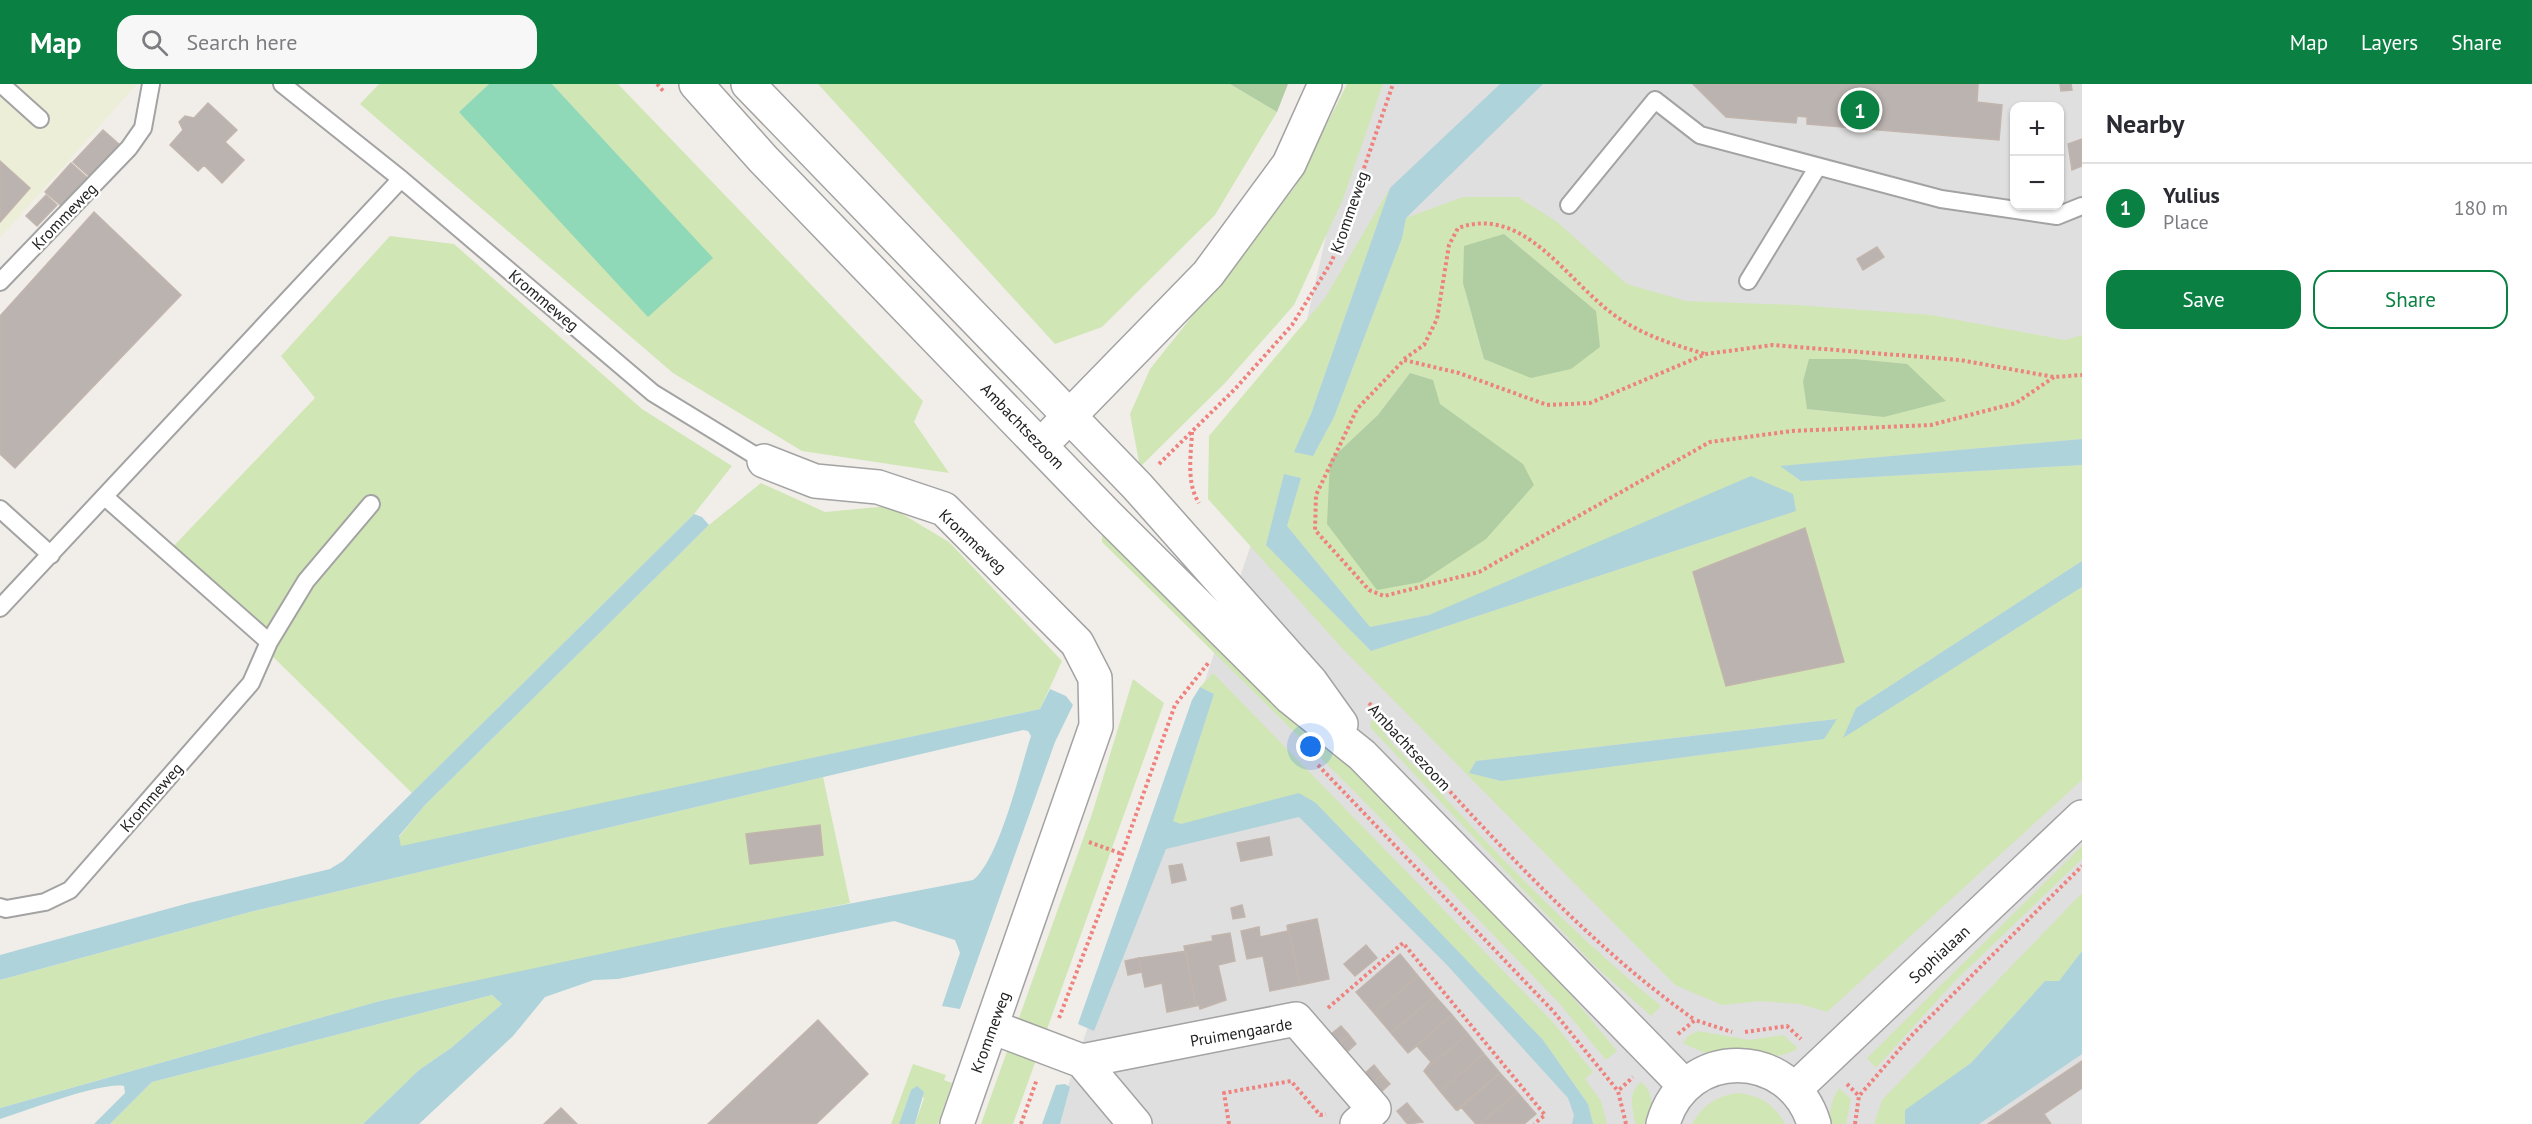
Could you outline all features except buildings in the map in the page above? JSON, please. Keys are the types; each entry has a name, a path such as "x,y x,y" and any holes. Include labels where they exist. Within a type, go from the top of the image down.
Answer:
{"street":[{"name":"Ambachtsezoom","path":"696,84 763,159 1042,445 1107,515 1291,698 1362,755 1684,1085"},
{"name":"Ambachtsezoom","path":"748,84 1137,486 1311,682 1362,755"},
{"path":"1042,445 1208,274 1288,164 1325,84"},
{"name":"Krommeweg","path":"764,461 815,481 878,487 944,509 1077,643 1095,678 1096,726 957,1124"},
{"name":"Sophialaan","path":"1795,1089 2082,817"},
{"name":"Pruimengaarde","path":"1082,1061 1296,1019 1365,1117"},
{"path":"992,1027 1082,1061 1135,1124"},
{"path":"1662,1124 1668,1109 1684,1085 1709,1071 1739,1065 1775,1074 1795,1089 1804,1101 1814,1124"}],"lane":[{"path":"0,84 40,119"},
{"name":"Krommeweg","path":"0,282 129,148 143,128 151,84"},
{"name":"Krommeweg","path":"282,84 401,179 653,393 764,461"},
{"path":"1569,205 1655,100 1700,135 1817,168 1941,199 2057,216 2082,206"},
{"path":"1748,281 1817,168"},
{"path":"0,608 401,179"},
{"path":"105,497 269,642"},
{"name":"Krommeweg","path":"0,907 6,909 45,902 70,890 250,683 269,642 306,581 371,504"},
{"path":"0,509 51,555"}],"path":[{"name":"Krommeweg","path":"1137,486 1192,432 1292,325 1332,261 1393,84"},
{"path":"1706,354 1652,338 1612,314 1546,252 1515,231 1491,223 1472,223 1458,228 1449,245 1437,319 1425,345 1404,360 1357,409 1316,495 1315,530 1369,590 1384,596 1479,572 1710,442 1792,431 1931,425 2016,403 2054,377"},
{"path":"1404,360 1459,373 1546,405 1590,403 1706,354 1773,345 1960,360 2054,377 2082,375"},
{"path":"1192,432 1193,494 1204,510"},
{"path":"1211,659 1219,667"},
{"path":"1021,1124 1175,705 1204,668"},
{"name":"Ambachtsezoom","path":"1367,700 1562,907 1642,981 1695,1020"},
{"path":"1316,763 1554,1011 1618,1091"},
{"path":"1855,1124 1859,1096 1912,1035 2082,867"},
{"path":"1305,1029 1403,943 1545,1115 1533,1124"},
{"path":"1229,1124 1224,1093 1291,1081 1320,1115 1365,1117"}],"shaded area":[{"path":"1361,84 2082,84 2082,1124 1055,1124 1264,506"}],"green space":[{"path":"0,84 137,84 0,238"},
{"path":"379,84 489,84 459,112 712,258 552,84 618,84 923,401 914,422 949,473 802,451 673,373 360,104"},
{"path":"489,84 552,84 713,258 648,317 459,112"},
{"path":"818,84 1230,84 1277,112 1215,215 1102,327 1055,344"},
{"path":"1230,84 1288,84 1277,112"},
{"path":"1347,84 1383,84 1343,199 1294,305 1225,383 1140,467 1130,414 1150,369 1295,187"},
{"path":"1390,188 1311,414 1295,452 1313,456 1334,417 1402,238 1406,218 1463,197 1518,197 1557,222 1627,284 1686,301 1796,305 1931,315 2065,340 2082,335 2082,439 1781,466 1801,481 2082,465 2082,561 1856,708 1844,737 2082,587 2082,780 1827,1012 1800,1004 1760,1001 1722,1005 1675,985 1340,646 1208,499 1209,436 1325,298","holes":["1504,234 1596,311 1484,359 1463,283","1809,359 1855,359 1907,364 1884,417 1807,409 1803,381","1410,373 1433,380 1440,404 1330,460 1378,415","1284,474 1301,478 1287,526 1370,627 1429,615 1796,511 1371,651 1266,545","1836,719 1824,739 1501,781 1470,773 1476,761"]},
{"path":"1504,234 1596,311 1600,347 1571,369 1531,378 1484,359 1463,283 1464,246"},
{"path":"390,236 454,244 642,409 732,466 694,514 412,793 167,553 315,398 281,356"},
{"path":"1809,359 1855,359 1907,364 1946,401 1884,417 1807,409 1803,381"},
{"path":"1410,373 1433,380 1440,404 1523,464 1534,485 1486,539 1421,582 1377,590 1327,524 1330,460 1378,415"},
{"path":"761,483 825,512 889,506 949,542 1062,661 1040,709 401,847 399,837 425,805 709,525"},
{"path":"1102,532 1255,669 1570,994 1617,1051 1606,1060 1559,1003 1354,791 1102,542"},
{"path":"1213,673 1552,1021 1593,1072 1585,1079 1601,1101 1607,1124 1593,1124 1588,1104 1543,1040 1316,803 1181,824 1173,821 1214,694 1200,687"},
{"path":"1133,679 1164,703 1013,1124 981,1124 1092,814"},
{"path":"1375,719 1395,746 1516,873 1601,955 1661,1006 1651,1016 1595,966 1370,727 1371,721"},
{"path":"823,777 850,903 380,1001 0,1108 0,980 250,912"},
{"path":"2082,846 2082,859 1954,982 1876,1068 1867,1058"},
{"path":"2082,893 2082,951 2059,981 2045,981 1971,1063 1921,1099 1905,1124 1874,1124 1882,1100"},
{"path":"492,995 502,1004 451,1048 419,1070 363,1124 110,1124 152,1082"},
{"path":"1698,1031 1749,1040 1783,1035 1798,1048 1769,1057 1719,1056 1683,1043 1688,1036"},
{"path":"913,1064 946,1075 944,1080 952,1083 938,1124 915,1124 924,1098 911,1090 899,1124 891,1124"},
{"path":"1641,1082 1650,1095 1652,1124 1635,1124 1632,1096"},
{"path":"1839,1088 1851,1099 1846,1124 1827,1124 1833,1099"},
{"path":"1739,1093 1754,1096 1766,1102 1785,1124 1692,1124 1711,1102"}],"water":[{"path":"1500,84 1543,84 1406,218 1402,238 1334,417 1313,456 1294,452 1311,414 1390,188"},
{"path":"2082,439 2082,465 1801,481 1780,466"},
{"path":"1284,474 1301,478 1287,526 1370,627 1429,615 1751,476 1793,494 1796,511 1371,651 1266,545"},
{"path":"694,514 702,517 709,525 425,805 399,836 401,846 1040,709 1050,689 1066,696 1073,705 1055,742 960,1009 942,1006 960,953 955,940 894,921 618,979 594,980 545,997 513,1036 419,1124 363,1124 419,1070 451,1048 502,1004 492,995 152,1082 110,1124 94,1124 125,1093 124,1086 98,1088 0,1119 0,1108 380,1001 717,929 973,880 983,869 1000,835 1031,736 1028,731 1023,730 250,912 0,980 0,955 189,903 330,869 343,861"},
{"path":"2082,561 2082,587 1843,738 1856,708"},
{"path":"1200,687 1214,694 1173,821 1181,824 1299,793 1316,803 1543,1040 1588,1104 1593,1124 1572,1124 1574,1115 1568,1098 1446,964 1299,817 1166,849 1094,1031 1078,1024 1192,700"},
{"path":"1837,719 1824,739 1501,781 1469,773 1476,761"},
{"path":"2082,951 2082,1054 1979,1124 1905,1124 1905,1110 1971,1063 2045,981 2059,981"},
{"path":"1065,1084 1070,1087 1060,1124 1042,1124 1056,1085"},
{"path":"917,1086 924,1092 915,1124 899,1124 911,1090"}],"place":[{"name":"Yulius","path":"1860,110"}]}
